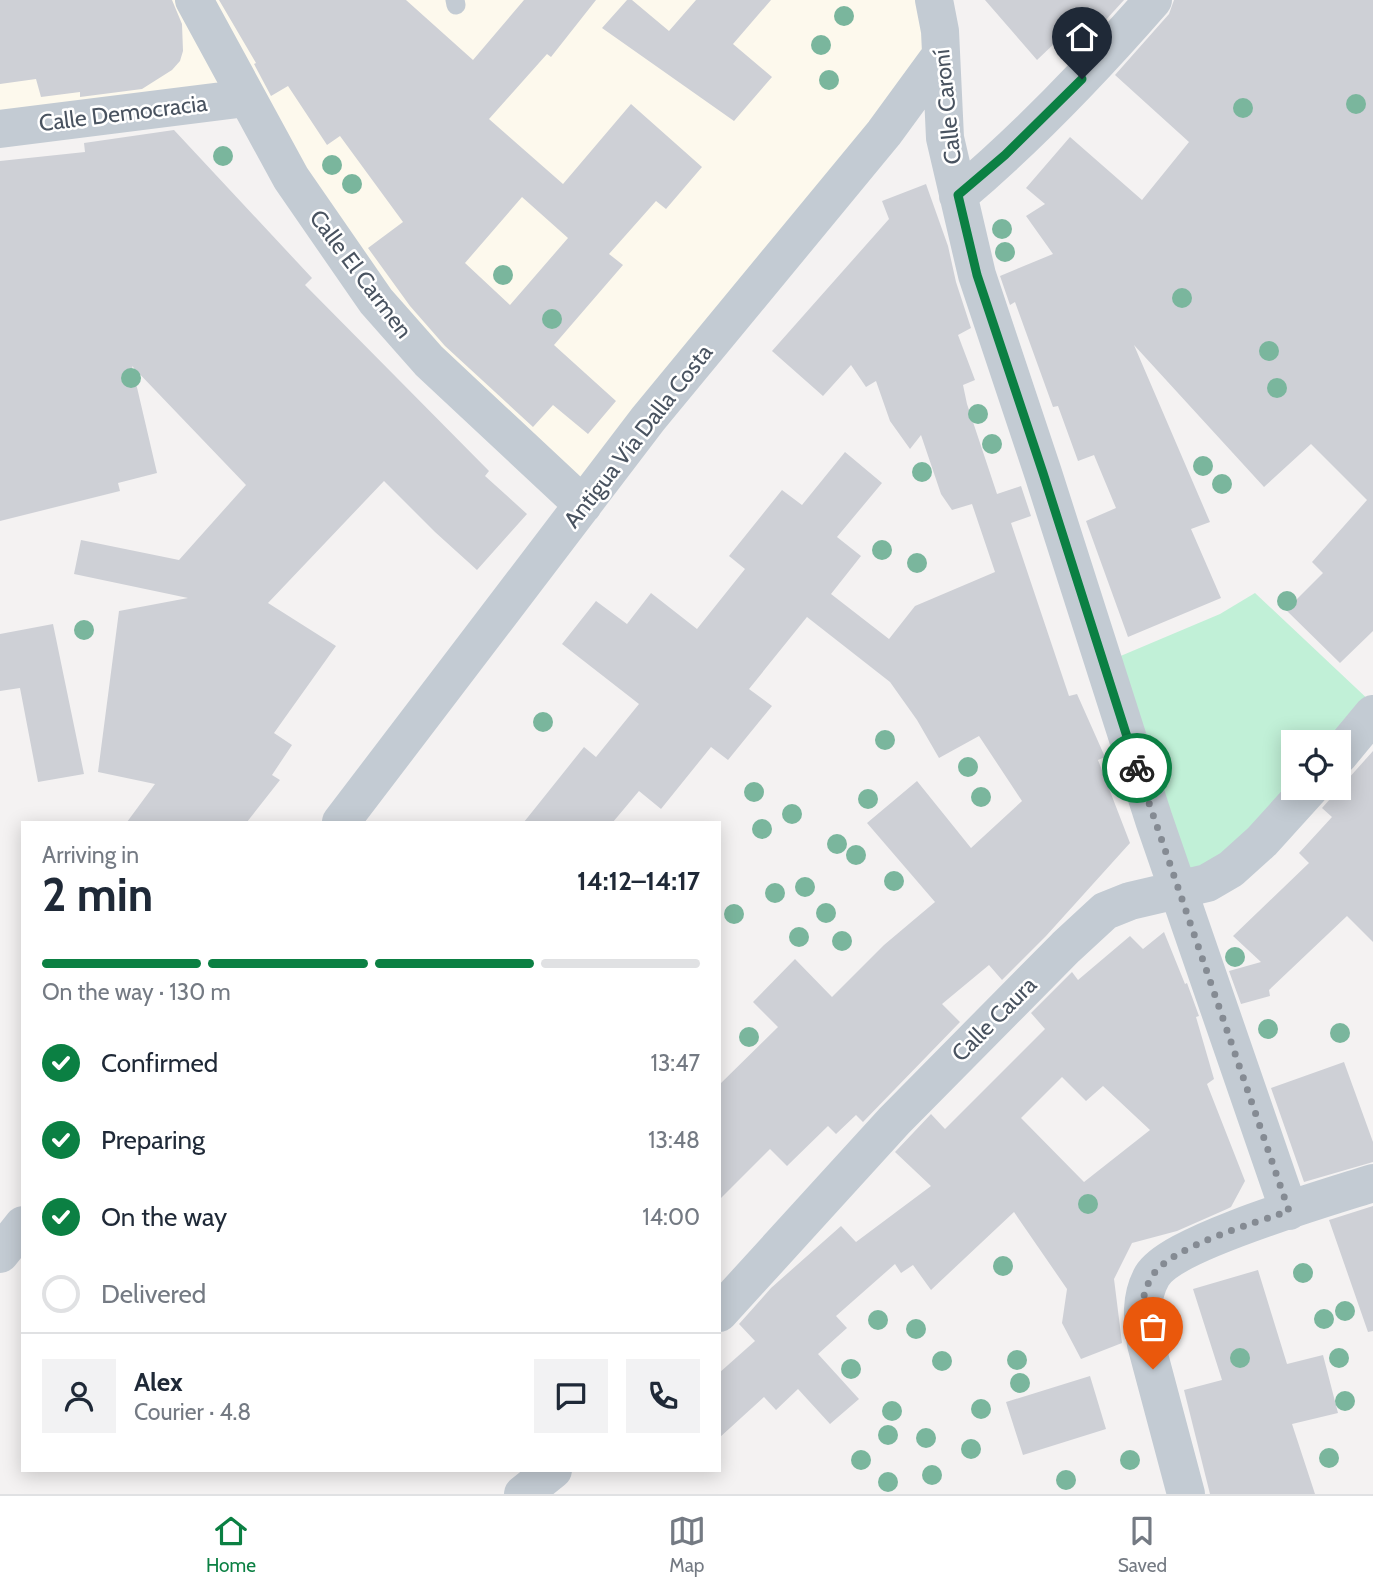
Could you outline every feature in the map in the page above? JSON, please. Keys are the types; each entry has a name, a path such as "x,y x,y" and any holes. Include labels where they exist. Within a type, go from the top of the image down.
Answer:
{"street":[{"name":"Calle El Carmen","path":"194,0 291,178 376,302 429,360 583,505"},
{"name":"Calle Caroní","path":"934,0 940,31 945,138 977,275 1178,890 1289,1211"},
{"path":"958,195 1005,155 1098,63 1153,0"},
{"name":"Antigua Vía Dalla Costa","path":"342,821 648,419 884,133 941,55"},
{"name":"Calle Democracia","path":"0,129 246,97"},
{"path":"1351,740 1373,713"},
{"name":"Calle Caura","path":"721,1310 894,1121 1066,947 1105,912 1130,901 1208,883 1231,869 1262,841 1299,800"},
{"path":"1186,1494 1142,1320 1145,1296 1153,1275 1170,1258 1228,1232 1373,1183"},
{"path":"0,1254 21,1228"},
{"path":"523,1494 550,1472"}],"shaded area":[{"path":"0,0 934,0 940,31 583,505 429,361 246,98 0,129"}],"green space":[{"path":"1255,593 1373,704 1350,730 1281,730 1281,800 1294,800 1178,890 1104,663 1220,614"}],"building":[{"path":"0,0 172,0 182,24 183,51 180,61 172,70 142,89 80,97 80,92 41,97 36,79 0,84"},
{"path":"219,0 406,0 473,60 524,0 596,0 551,57 547,54 489,119 563,184 631,104 702,167 666,209 656,201 609,254 623,265 554,345 616,401 588,434 553,405 533,427 445,346 410,306 368,248 403,222 340,136 327,145 288,86 271,96 254,64 256,63","holes":["522,197 568,238 510,305 465,263"]},
{"path":"627,0 632,0 669,31 696,0 771,0 733,44 772,77 734,121 602,28"},
{"path":"985,0 1124,0 1093,34 1079,20 1037,60"},
{"path":"1174,0 1373,0 1373,631 1340,663 1286,610 1323,573 1312,562 1367,500 1311,444 1264,487 1134,345 1210,522 1191,529 1221,598 1128,637 1086,521 1116,508 1094,455 1078,461 1058,406 1053,407 1015,302 1010,305 1000,276 1053,254 1026,216 1045,204 1026,188 1070,137 1142,200 1189,142 1115,75 1169,14"},
{"path":"174,130 312,278 305,285 489,471 485,476 527,514 477,570 384,481 268,603 336,646 274,733 292,745 272,775 280,780 248,821 128,821 155,784 98,772 119,611 188,598 74,574 81,540 179,560 246,485 132,366 157,473 118,483 120,491 0,521 0,161 85,152 84,143"},
{"path":"926,184 948,246 971,328 958,335 975,380 963,385 967,404 997,494 1021,486 1031,516 1011,523 1069,696 1077,694 1105,757 1098,760 1130,843 1046,936 1002,980 989,965 942,1004 960,1022 863,1122 856,1115 836,1134 828,1126 787,1166 770,1149 721,1198 721,1083 778,1027 753,1002 795,959 832,997 884,945 935,902 867,823 917,781 971,848 1022,801 979,736 939,758 917,720 890,682 807,617 749,689 772,706 728,760 711,747 661,809 639,791 614,821 525,821 584,747 596,757 639,704 562,644 596,601 627,624 651,593 697,629 745,569 729,556 782,490 802,505 845,452 882,483 837,537 861,556 831,594 889,639 915,606 995,572 972,504 952,510 941,494 921,435 910,449 890,421 876,381 866,387 851,365 823,396 772,351 889,219 882,201"},
{"path":"53,624 84,774 38,782 20,688 0,691 0,634"},
{"path":"1373,751 1373,942 1347,916 1269,990 1270,996 1241,1004 1229,971 1261,962 1233,936 1309,863 1299,853 1332,817 1322,808 1329,800 1351,800 1351,776"},
{"path":"1164,932 1199,1016 1196,1017 1214,1079 1207,1084 1245,1181 1231,1207 1177,1231 1132,1243 1114,1279 1122,1343 1081,1359 1062,1323 1067,1289 1014,1212 931,1290 913,1265 901,1273 895,1264 836,1316 847,1328 818,1354 859,1399 830,1424 798,1389 776,1410 764,1397 721,1436 721,1371 755,1341 739,1324 771,1288 841,1226 856,1242 931,1186 895,1152 931,1114 945,1129 1045,1029 1031,1013 1072,972 1078,980 1130,936 1143,949","holes":["1062,1077 1086,1101 1103,1086 1150,1130 1084,1182 1021,1118"]},
{"path":"1344,1062 1373,1142 1373,1162 1304,1182 1271,1088"},
{"path":"1373,1206 1373,1331 1368,1332 1329,1220"},
{"path":"1258,1270 1287,1364 1323,1355 1338,1413 1292,1424 1315,1494 1210,1494 1184,1390 1222,1380 1193,1289"},
{"path":"1090,1376 1106,1429 1023,1455 1006,1402"}],"way so far":[{"path":"1137,768 1289,1211 1228,1232 1170,1258 1153,1275 1145,1296 1142,1320 1153,1369"}],"route":[{"path":"1082,79 1005,155 958,195 977,275 1137,768"}]}
